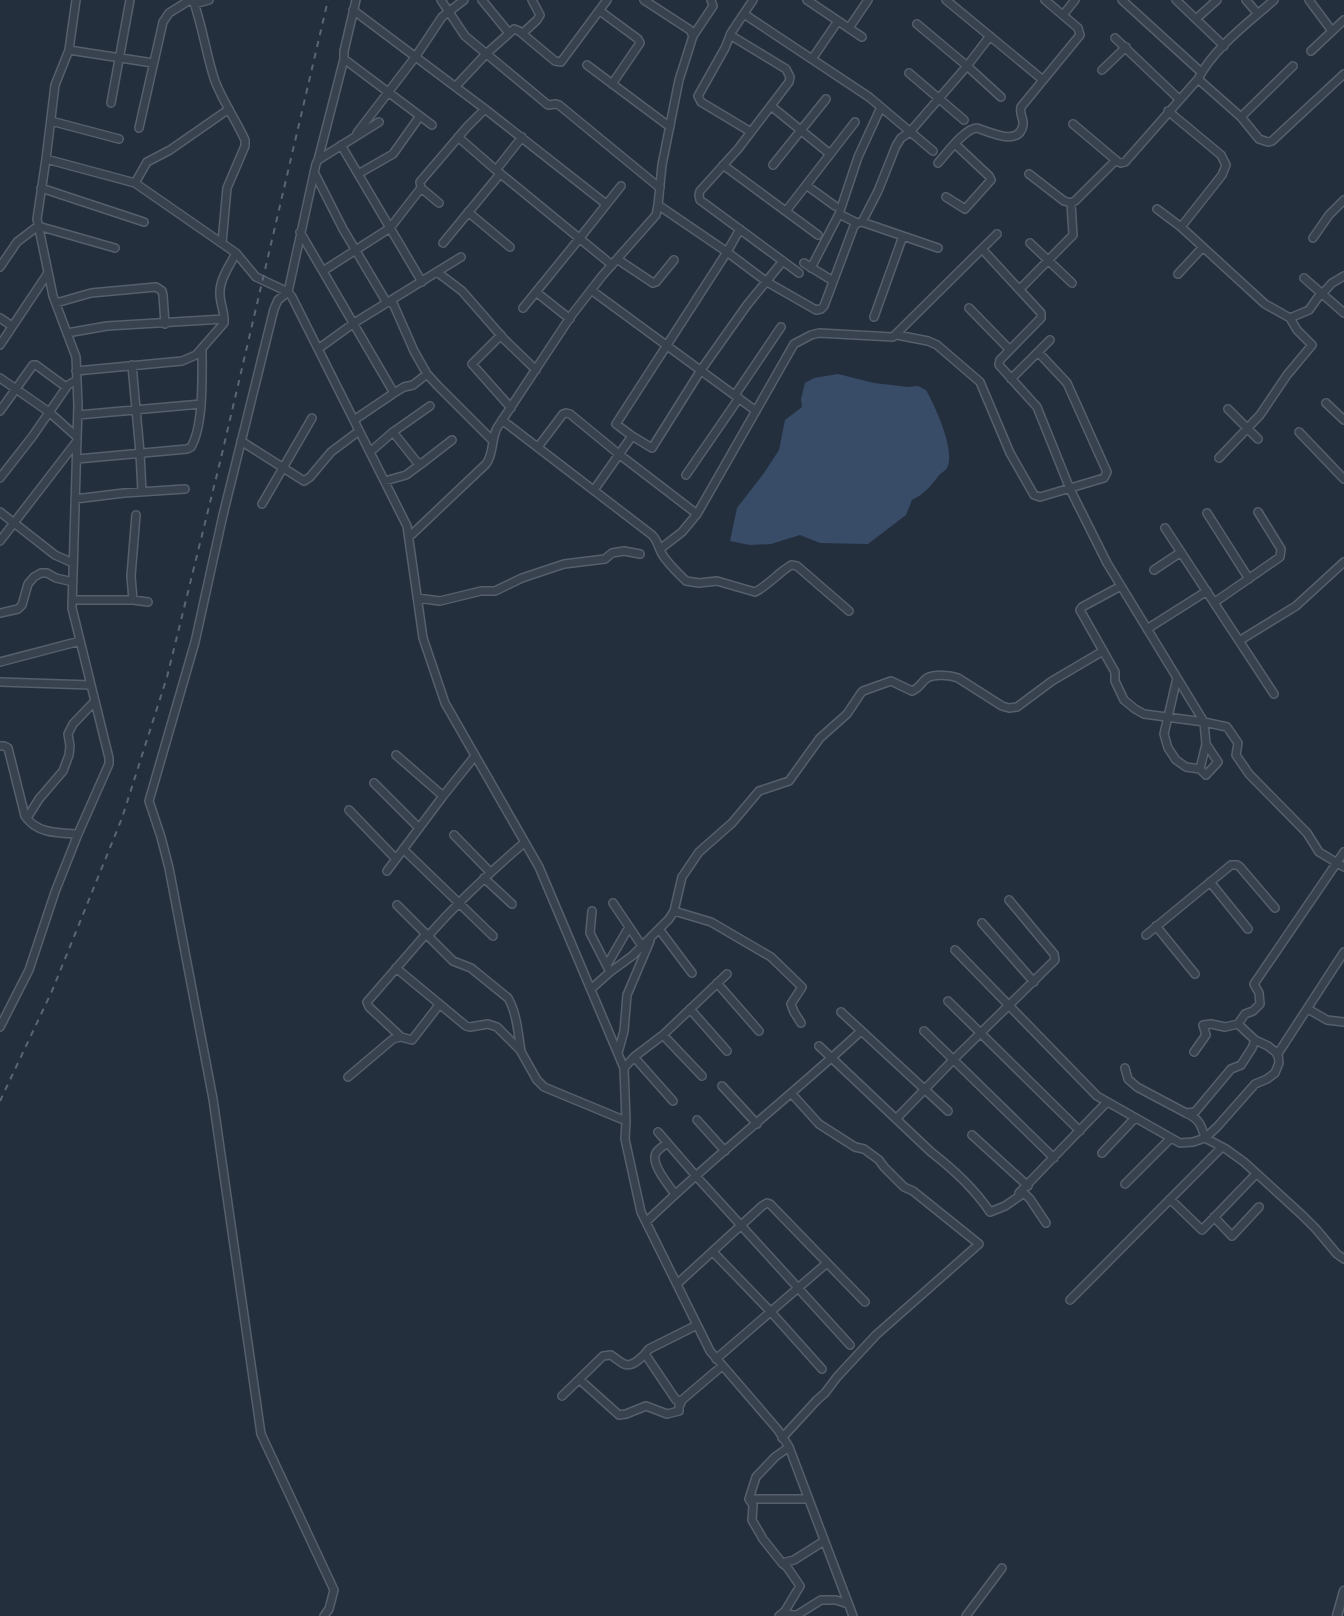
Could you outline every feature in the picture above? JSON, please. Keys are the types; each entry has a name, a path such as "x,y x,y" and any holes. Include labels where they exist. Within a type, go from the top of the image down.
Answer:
{"street":[{"path":"0,1027 29,970 55,892 109,764 72,608 78,415 76,357 56,303 37,219 55,85 69,50 76,0"},
{"path":"111,103 130,0"},
{"path":"139,128 163,22 169,13 192,1 209,0"},
{"path":"324,1616 334,1590 261,1434 213,1099 169,868 149,801 195,642 274,309 278,300 288,292 300,232 344,59 356,0"},
{"path":"441,0 460,32 549,105 560,105 660,188"},
{"path":"355,136 416,56 441,18 464,0"},
{"path":"482,0 509,33"},
{"path":"523,33 540,15 532,0"},
{"path":"456,86 486,54 509,33 517,29 555,61 561,62 608,0"},
{"path":"644,0 690,30 693,36"},
{"path":"409,537 486,464 497,428 570,319 656,215 662,165 679,80 693,36 714,6 711,0"},
{"path":"751,132 701,102 698,96 730,35 753,0"},
{"path":"807,0 862,37"},
{"path":"849,28 868,0"},
{"path":"946,0 1043,80"},
{"path":"938,163 973,128 1012,137 1022,128 1021,106 1080,35 1078,28 1045,0"},
{"path":"1063,15 1075,0"},
{"path":"1122,0 1263,142 1272,141 1344,74"},
{"path":"1177,0 1224,46"},
{"path":"1196,19 1217,0"},
{"path":"1246,0 1258,14"},
{"path":"1073,124 1116,160 1121,163 1127,160 1224,46 1274,0"},
{"path":"1309,0 1332,31"},
{"path":"192,1 199,16 214,79 245,140 245,146 227,188 222,243"},
{"path":"354,10 486,109 606,204"},
{"path":"600,11 638,39 640,43 612,84"},
{"path":"744,14 869,97 933,151"},
{"path":"1311,51 1344,20"},
{"path":"812,59 838,21"},
{"path":"917,24 1000,97"},
{"path":"730,35 786,69 790,77 789,82 751,132 700,191 700,200 800,273"},
{"path":"658,205 767,282 816,310 821,309 860,222 878,191 896,146 967,66 990,36"},
{"path":"1115,38 1179,99"},
{"path":"1102,70 1126,48"},
{"path":"69,50 153,63"},
{"path":"344,59 432,125"},
{"path":"587,65 670,127"},
{"path":"1240,117 1293,66"},
{"path":"909,73 963,120"},
{"path":"773,165 826,99"},
{"path":"771,106 830,154"},
{"path":"833,281 808,265 839,214 858,158 881,107"},
{"path":"135,183 147,162 170,150 228,109"},
{"path":"439,202 421,188 420,182 458,137 486,109"},
{"path":"1168,111 1221,155 1226,165 1222,175 1181,227"},
{"path":"358,174 393,154 420,116"},
{"path":"51,121 119,139"},
{"path":"318,160 379,122"},
{"path":"786,211 855,122"},
{"path":"458,137 579,239 615,262 653,283 674,260"},
{"path":"443,243 522,137"},
{"path":"946,197 965,209 991,180 955,144"},
{"path":"341,145 422,282"},
{"path":"46,159 135,183 236,253 256,277 288,292 292,297 407,526 423,638 445,703 539,867 624,1068 625,1139 641,1212 710,1351 778,1430 789,1447 853,1616"},
{"path":"1029,174 1064,201 1071,203 1116,160"},
{"path":"723,165 818,235"},
{"path":"314,172 355,249 389,302 427,374 492,440"},
{"path":"806,185 835,206"},
{"path":"523,308 621,186"},
{"path":"41,188 144,222"},
{"path":"323,271 390,228 421,188"},
{"path":"1313,237 1329,215 1344,201"},
{"path":"1020,289 1073,235 1071,203"},
{"path":"1157,209 1181,227 1265,304 1290,318 1297,330 1312,345 1287,375 1260,415 1219,458"},
{"path":"468,212 510,248"},
{"path":"839,214 938,248"},
{"path":"38,226 115,248"},
{"path":"0,267 17,242 38,226"},
{"path":"741,229 616,424 652,448 701,370 747,304 783,261"},
{"path":"300,232 394,393"},
{"path":"660,549 682,532 697,514 794,344 802,338 819,333 888,338 897,334 997,234"},
{"path":"874,317 903,236"},
{"path":"1030,243 1072,284"},
{"path":"1178,274 1203,247"},
{"path":"982,249 1040,310 1042,316 998,363 1000,368 1038,407 1070,489 1105,560 1204,722 1206,744 1200,769"},
{"path":"76,371 182,361 196,356 222,327 224,319 220,289 236,253"},
{"path":"318,349 354,323 461,257"},
{"path":"437,272 462,291 536,370"},
{"path":"0,345 48,273"},
{"path":"1290,318 1309,310 1332,283 1344,276"},
{"path":"1304,278 1344,313"},
{"path":"56,303 91,293 156,287 162,291 165,324"},
{"path":"591,291 756,411"},
{"path":"536,292 570,319"},
{"path":"969,308 1010,350"},
{"path":"0,318 12,327"},
{"path":"67,333 107,326 224,319"},
{"path":"686,475 781,327"},
{"path":"897,334 937,345 980,382 1010,453 1034,495 1040,498 1104,478 1107,472 1067,383 1038,352"},
{"path":"501,335 472,364 511,408"},
{"path":"1011,379 1050,340"},
{"path":"77,459 191,447 195,440 201,404 202,349"},
{"path":"0,411 33,365 66,387"},
{"path":"132,365 142,492"},
{"path":"354,420 404,387 413,385 427,374"},
{"path":"0,378 49,412 77,439"},
{"path":"0,478 66,387 70,382 77,380"},
{"path":"1326,403 1344,420"},
{"path":"78,415 201,404"},
{"path":"370,452 393,432 430,406"},
{"path":"1228,409 1258,439"},
{"path":"538,447 566,412 697,514"},
{"path":"262,504 312,418"},
{"path":"502,420 655,538 666,560 686,581 699,583 717,581 755,592 793,565 849,610"},
{"path":"241,441 304,481 331,452 359,431"},
{"path":"393,432 421,464"},
{"path":"1299,432 1344,479"},
{"path":"594,490 632,436"},
{"path":"0,541 77,439"},
{"path":"385,481 406,476 452,440"},
{"path":"75,499 185,489"},
{"path":"0,512 55,555 73,563"},
{"path":"1215,602 1278,559 1282,553 1258,512"},
{"path":"1207,513 1249,579"},
{"path":"133,600 130,576 136,515"},
{"path":"1165,528 1274,694"},
{"path":"417,598 440,601 481,591 495,591 522,578 564,564 605,559 612,554 624,552 640,554"},
{"path":"1154,570 1181,552"},
{"path":"1239,641 1296,606 1344,562"},
{"path":"0,613 18,609 22,605 28,584 41,573 73,582"},
{"path":"1120,586 1080,610 1115,672 1115,681 1124,700 1135,710 1144,714 1227,726 1239,743 1236,755 1249,774 1307,833 1319,852 1341,865"},
{"path":"1147,629 1207,591"},
{"path":"72,600 148,602"},
{"path":"0,662 80,641"},
{"path":"608,969 627,961 669,919 674,910 682,877 699,852 732,823 759,791 789,781 820,738 847,714 863,691 891,681 912,691 920,687 930,676 952,676 1002,706 1017,707 1052,681 1103,651"},
{"path":"1177,678 1164,734 1168,748 1176,760 1186,767 1200,769 1206,775 1218,762 1206,744"},
{"path":"0,682 91,685"},
{"path":"27,818 39,799 63,771 69,755 68,734 73,724 95,701"},
{"path":"0,746 8,748 27,818 35,826 44,830 78,834"},
{"path":"396,755 443,796"},
{"path":"387,871 418,828 476,756"},
{"path":"374,783 418,828"},
{"path":"349,810 396,859"},
{"path":"454,835 512,904"},
{"path":"440,1005 414,1039 410,1040 401,1037 369,1007 367,1002 458,903 524,843"},
{"path":"403,849 493,936"},
{"path":"1194,1052 1206,1035 1203,1025 1225,1027 1238,1024 1245,1014 1253,1011 1260,1004 1259,993 1254,984 1341,865 1344,852"},
{"path":"1146,934 1231,865 1237,865 1275,908"},
{"path":"1210,882 1248,929"},
{"path":"896,1119 1053,963 1055,957 1010,900"},
{"path":"613,903 642,946"},
{"path":"397,905 453,961 471,968 508,999 516,1021 521,1052"},
{"path":"592,910 590,933 608,969"},
{"path":"674,910 715,924 778,963 802,987 791,1004 801,1023"},
{"path":"982,922 1034,982"},
{"path":"1156,926 1195,974"},
{"path":"591,989 608,969 629,927"},
{"path":"659,929 692,973"},
{"path":"618,1054 624,1031 627,995 652,936"},
{"path":"955,951 1093,1093 1180,1143 1205,1138 1255,1084 1275,1073 1279,1063 1276,1056 1268,1046 1255,1040 1238,1024"},
{"path":"1276,1056 1344,952"},
{"path":"396,968 466,1026 488,1024 497,1027 521,1052 537,1080 544,1087 626,1121"},
{"path":"624,1068 634,1057 663,1035 727,974"},
{"path":"717,983 759,1031"},
{"path":"948,1001 1080,1131"},
{"path":"690,1009 728,1051"},
{"path":"1308,1009 1328,1020 1344,1022"},
{"path":"841,1012 948,1111"},
{"path":"646,1222 861,1031"},
{"path":"924,1031 1054,1158"},
{"path":"663,1035 702,1076"},
{"path":"348,1077 393,1039 401,1037"},
{"path":"1186,1113 1195,1112 1231,1069 1241,1065 1255,1040"},
{"path":"819,1046 931,1152 941,1158 979,1195 990,1212 1005,1206 1024,1193 1046,1223"},
{"path":"634,1057 673,1101"},
{"path":"1125,1068 1128,1079 1137,1087 1194,1117 1202,1126 1205,1138 1244,1162 1302,1215 1344,1259"},
{"path":"722,1086 757,1124"},
{"path":"782,1438 876,1335 979,1244 913,1191 904,1187 879,1160 864,1149 855,1147 833,1135 819,1124 791,1093"},
{"path":"1005,1206 1028,1186 1107,1102"},
{"path":"1102,1154 1135,1118"},
{"path":"697,1120 725,1151"},
{"path":"658,1132 850,1345"},
{"path":"972,1135 1028,1186"},
{"path":"1125,1184 1171,1138"},
{"path":"667,1143 656,1153 655,1159 662,1176 675,1194"},
{"path":"1070,1300 1222,1147"},
{"path":"1170,1199 1202,1230 1256,1174"},
{"path":"677,1284 768,1203 865,1302"},
{"path":"1214,1218 1232,1236 1259,1207"},
{"path":"713,1252 822,1369"},
{"path":"716,1359 826,1263"},
{"path":"562,1396 605,1355 611,1355 626,1365 631,1365 649,1350 697,1325"},
{"path":"580,1380 619,1415 646,1406 667,1414 680,1411 679,1400 676,1400 645,1354"},
{"path":"679,1407 682,1400 722,1366"},
{"path":"749,1499 756,1477 775,1457 789,1447"},
{"path":"749,1499 808,1498"},
{"path":"749,1499 753,1504 752,1520 763,1539 800,1586 781,1615"},
{"path":"782,1563 794,1560 824,1542"},
{"path":"966,1616 1002,1568"},
{"path":"1337,1616 1344,1591"},
{"path":"781,1615 796,1615 821,1600 836,1600 848,1604"}],"water":[{"path":"838,374 874,383 918,386 926,390 947,440 949,460 947,468 926,491 912,500 906,515 868,544 820,543 800,535 771,544 750,545 730,541 737,508 779,450 785,420 802,407 801,399 805,383 814,378"}],"railway":[{"path":"0,1101 52,991 122,818 167,677 221,458 328,0"}]}
